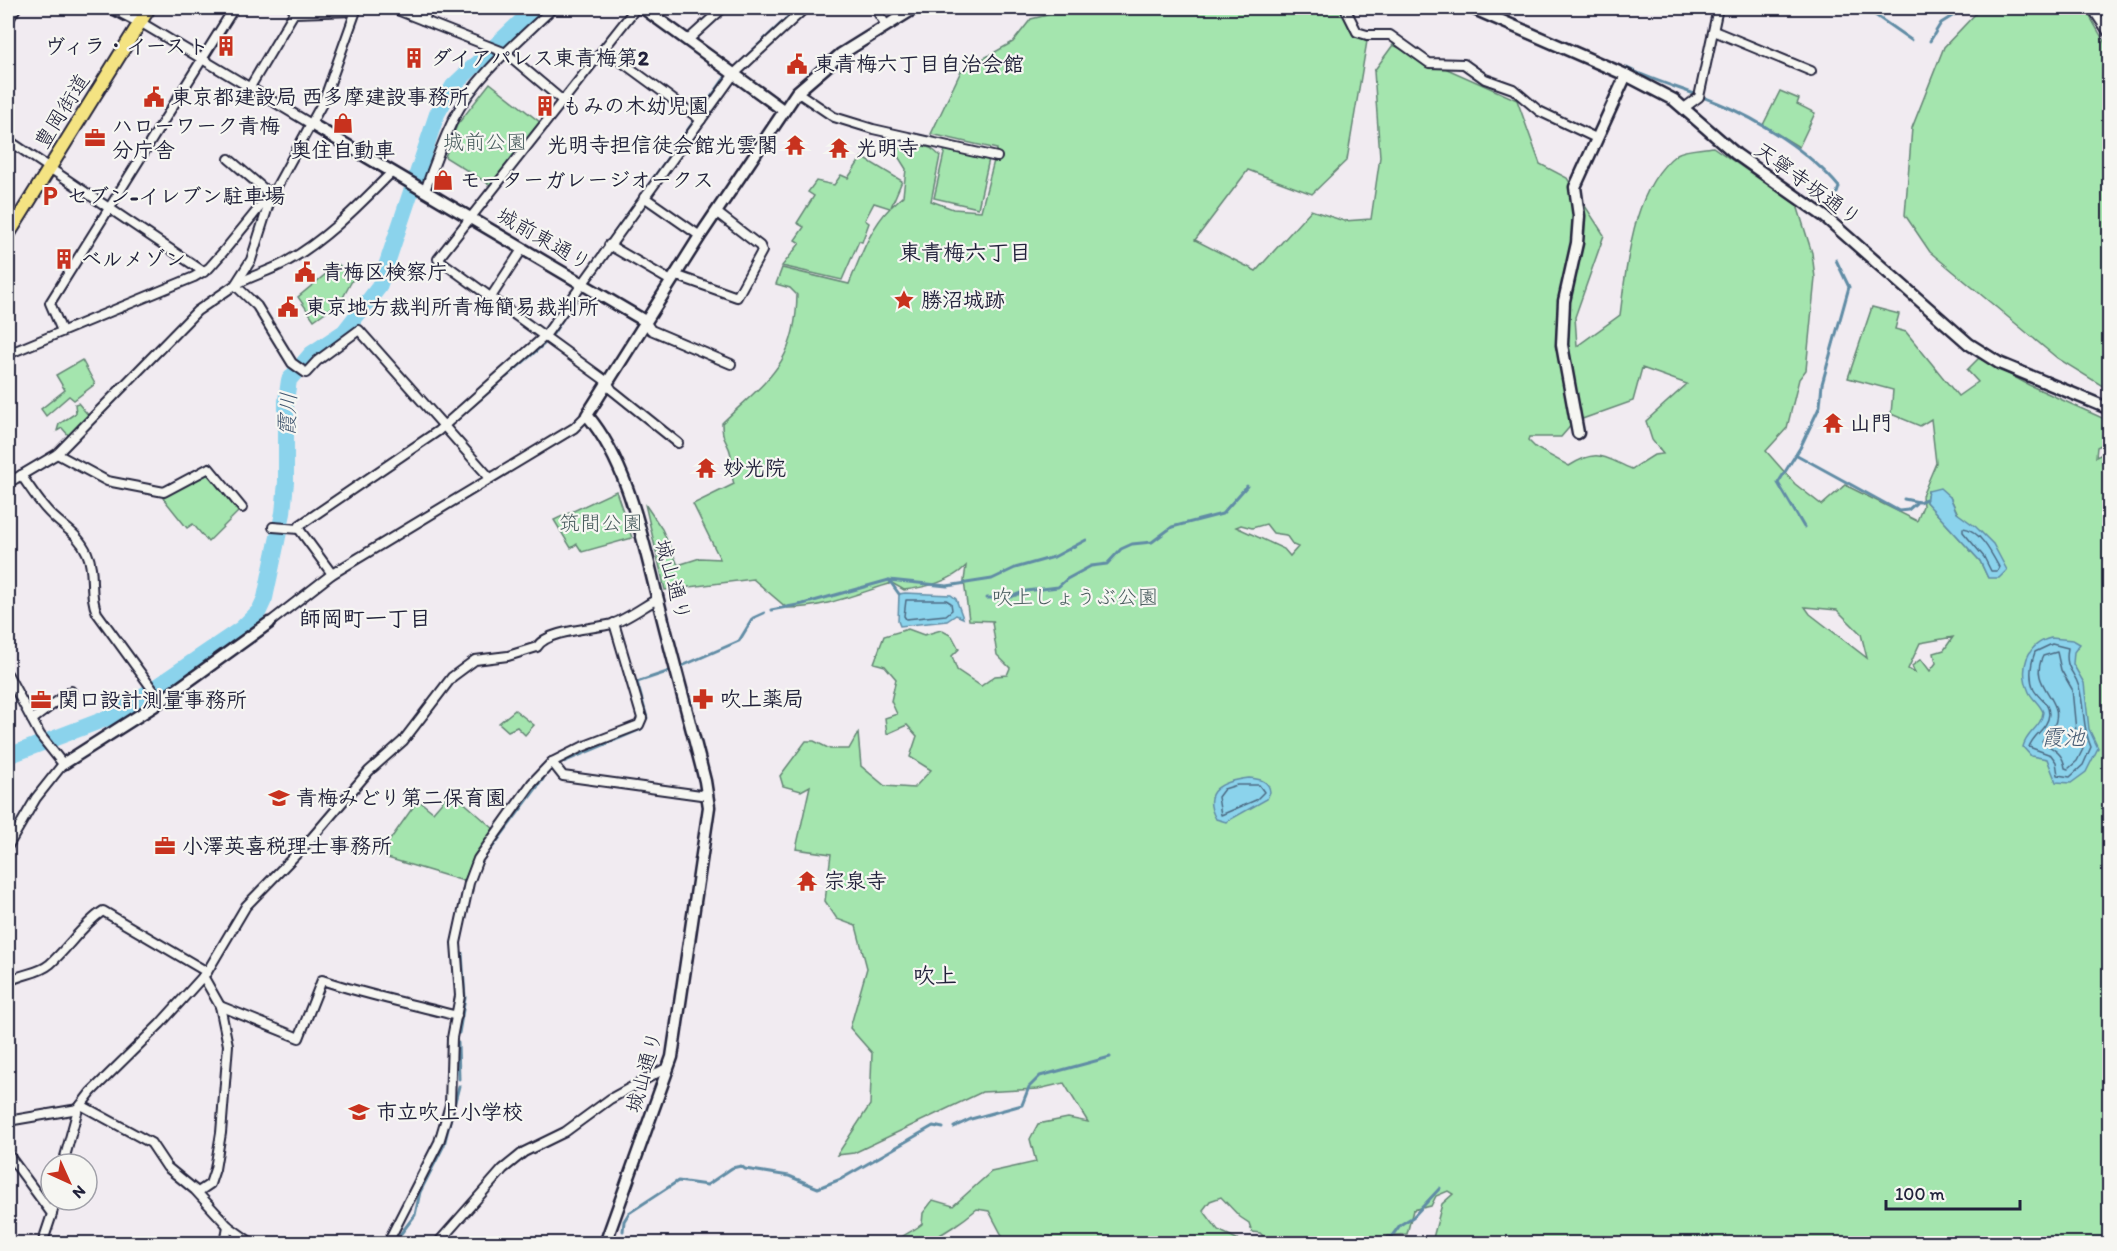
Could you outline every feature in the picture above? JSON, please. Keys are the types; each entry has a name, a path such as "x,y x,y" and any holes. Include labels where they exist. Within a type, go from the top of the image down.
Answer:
{"main road":[{"name":"豊岡街道","path":"8,235 149,8"}],"street":[{"path":"8,21 16,8"},
{"path":"8,483 57,454 197,311 235,285 300,254 392,172 113,8"},
{"path":"62,331 50,303 234,8"},
{"path":"392,8 504,53 563,101"},
{"path":"423,20 430,8"},
{"path":"424,191 455,117 476,87 504,53 554,8"},
{"path":"636,8 438,259 606,381 612,390 678,443"},
{"path":"643,8 783,110"},
{"path":"688,40 723,8"},
{"path":"299,530 300,525 443,427 545,336 700,120 731,72 804,8"},
{"path":"875,8 886,25"},
{"path":"8,846 36,798 63,764 269,623 332,574 574,428 587,414 606,381 783,110 797,93 833,60 915,8"},
{"path":"1344,8 1357,32 1366,35 1390,35 1428,63 1464,64 1485,79 1513,89 1539,111 1596,138"},
{"name":"天寧寺坂通り","path":"1472,8 1626,75 1684,108 1736,154 1825,217 1969,344 1999,363 2109,409"},
{"path":"1684,108 1699,97 1718,8"},
{"path":"2092,8 2109,35"},
{"path":"8,354 204,272 272,192 311,124 334,77 356,9 294,13 250,87"},
{"path":"1714,31 1811,71"},
{"path":"604,49 700,120"},
{"path":"1578,433 1562,353 1563,317 1577,243 1579,216 1575,187 1626,75"},
{"path":"797,93 834,117 997,157"},
{"path":"8,140 204,272"},
{"path":"229,159 272,192"},
{"name":"城前東通り","path":"392,172 645,321"},
{"path":"235,285 251,260 272,192"},
{"path":"644,197 700,236"},
{"path":"609,245 673,278 737,297 762,251 760,246 716,212"},
{"path":"491,297 523,248"},
{"path":"235,285 257,306 292,363 305,372 359,330 490,478"},
{"path":"645,321 651,330 731,364"},
{"name":"城山通り","path":"587,414 596,425 623,481 639,528 708,796 703,854 670,1067 605,1244"},
{"path":"57,454 62,459 107,481 164,492 209,468 242,508"},
{"path":"21,475 46,509 69,528 86,550 91,565 93,602 98,613 158,698"},
{"path":"273,527 299,530 332,574"},
{"path":"66,1152 79,1107 109,1071 160,1024 205,974 246,906 310,840 369,771 403,741 452,676 475,660 508,656 537,646 540,642 559,634 614,623 657,599"},
{"path":"387,1244 439,1142 450,1105 452,1038 460,996 457,935 474,870 482,853 532,783 552,762 566,753 639,725 642,718 614,623"},
{"path":"8,675 41,737 63,764"},
{"path":"32,720 70,691"},
{"path":"552,762 563,776 708,796"},
{"path":"8,982 16,976 34,973 49,965 103,911 205,974 220,1006 228,1045 221,1133 213,1179 207,1187 198,1192"},
{"path":"220,1006 299,1038 322,980 457,1016"},
{"path":"437,1244 503,1169 524,1152 565,1132 610,1099 670,1067"},
{"path":"8,1121 79,1107 151,1143 166,1167 198,1192 228,1226 253,1244"},
{"path":"8,1154 52,1214 42,1244"},
{"path":"225,1244 228,1226"}],"green space":[{"name":"吹上しょうぶ公園","path":"1076,8 1342,8 1350,30 1367,41 1347,160 1312,194 1248,170 1195,240 1256,271 1311,210 1344,221 1371,219 1380,157 1374,71 1393,45 1517,100 1540,164 1567,178 1604,235 1575,317 1577,346 1620,315 1634,228 1650,186 1662,169 1680,152 1713,147 1797,205 1812,253 1815,278 1806,370 1799,379 1787,428 1766,451 1795,484 1822,505 1845,485 1917,521 1923,506 1922,496 1936,463 1931,419 1920,426 1891,414 1893,390 1848,378 1872,307 1899,314 1895,329 1906,332 1958,396 1978,382 1967,370 1979,358 2029,385 2109,421 2109,444 2107,442 2097,447 2096,457 2109,451 2109,1243 1438,1243 1433,1238 1442,1204 1453,1194 1448,1191 1436,1196 1431,1206 1413,1210 1407,1234 1388,1236 1385,1243 1263,1243 1265,1238 1260,1233 1252,1232 1249,1223 1221,1197 1210,1201 1203,1210 1218,1230 1245,1243 1006,1243 989,1211 977,1209 952,1228 924,1243 895,1243 922,1224 923,1213 933,1200 953,1206 991,1172 1036,1162 1030,1139 1038,1124 1068,1118 1088,1122 1064,1083 1038,1089 982,1092 854,1153 837,1155 870,1105 872,1053 850,1028 867,968 856,926 837,919 825,901 831,854 796,849 810,786 801,791 783,786 780,776 806,741 814,741 830,749 849,749 858,733 861,766 885,786 914,788 931,770 910,757 917,736 907,725 887,734 885,718 897,714 891,701 896,679 885,666 874,663 884,636 908,629 924,635 941,630 952,636 959,649 952,656 957,670 981,686 995,676 1007,675 1010,668 997,655 992,622 994,621 969,620 964,581 966,566 953,576 930,585 904,590 892,583 814,606 787,608 753,579 665,590 645,504 662,529 678,565 700,558 720,559 693,504 734,484 732,459 723,434 722,423 766,381 785,354 795,319 797,295 790,288 776,284 782,268 849,284 871,234 890,208 874,203 865,220 869,223 862,242 859,241 842,280 782,266 800,243 795,240 804,227 797,223 814,196 808,192 816,181 834,185 841,175 848,178 862,157 902,181 891,207 903,196 906,169 894,150 919,145 930,148 940,156 931,201 953,209 981,211 997,149 931,134 961,71 1013,42 1031,19","holes":["1642,368 1687,384 1646,421 1652,440 1663,454 1654,455 1632,469 1600,456 1587,457 1569,466 1536,448 1528,440 1529,437 1561,437 1574,422 1633,401","1928,491 1950,497 1988,578 1980,561 1926,502","1266,524 1273,533 1286,535 1293,545 1298,547 1290,556 1284,549 1236,527 1241,525 1252,528","1805,607 1837,610 1861,634 1867,658 1810,614","1953,637 1944,650 1934,653 1936,663 1930,671 1921,659 1912,666 1915,673 1908,669 1920,643"]},
{"path":"1981,8 2085,8 2109,50 2109,390 2057,358 1930,252 1905,215 1912,128 1944,47"},
{"name":"城前公園","path":"490,83 541,123 492,186 445,157 457,125"},
{"path":"1780,91 1799,99 1797,104 1815,113 1799,147 1763,125"},
{"path":"945,149 989,159 978,208 934,198"},
{"path":"338,264 354,277 341,301 314,320 298,297"},
{"path":"82,360 95,384 74,400 69,396 46,416 41,409 65,390 56,375"},
{"path":"78,403 89,416 69,436 62,428 57,431 59,424 76,413 75,404"},
{"path":"207,472 212,473 240,510 208,542 193,524 187,528 163,498"},
{"name":"筑間公園","path":"616,491 632,538 582,552 577,544 571,548 554,520"},
{"path":"515,710 534,725 525,735 517,727 508,731 499,723"},
{"path":"451,791 495,830 477,853 464,881 384,857 385,847 418,800 433,812"}],"water":[{"path":"1940,488 1950,497 1957,513 1993,544 2007,570 1999,578 1988,578 1980,561 1926,502 1928,491"},
{"path":"899,594 951,595 956,599 963,618 956,615 947,621 900,626 898,621"},
{"name":"霞池","path":"2051,638 2073,640 2080,644 2074,652 2073,664 2084,683 2089,729 2098,748 2086,772 2071,783 2056,782 2047,759 2031,756 2023,747 2027,737 2040,722 2043,712 2030,695 2026,683 2025,666 2030,652 2042,641"},
{"path":"1249,778 1260,780 1268,785 1270,792 1267,799 1226,822 1216,819 1211,800 1217,788 1231,781"}],"waterway":[{"name":"霞川","path":"8,756 113,716 242,628 259,611 265,598 283,513 286,482 286,401 289,380 311,354 344,332 379,287 437,114 453,86 535,8"},
{"path":"607,243 726,76 797,8"},
{"path":"1754,8 1767,8"},
{"path":"1865,8 1911,40"},
{"path":"1930,41 1941,23 1965,8"},
{"path":"2101,29 2110,43"},
{"path":"1627,68 1718,103 1750,118 1783,138 1814,162 1839,187 1837,193"},
{"path":"1804,527 1778,483 1800,448 1820,406 1822,384 1849,287 1836,260"},
{"path":"553,334 577,297"},
{"path":"506,377 544,344"},
{"path":"449,426 498,384"},
{"path":"409,455 424,445"},
{"path":"1797,455 1899,511 1908,510 1916,503"},
{"path":"986,598 1008,598 1026,591 1058,587 1067,579 1091,566 1107,564 1121,549 1132,544 1152,542 1172,527 1222,514 1247,486"},
{"path":"1904,499 1919,502 1926,499"},
{"path":"771,610 803,604 889,580 947,586 992,579 1015,568 1054,557 1086,540"},
{"path":"889,580 899,594"},
{"path":"682,666 739,641 753,618 764,613"},
{"path":"647,718 637,682 670,671"},
{"path":"563,762 641,729"},
{"path":"491,849 543,779"},
{"path":"459,1033 465,998 462,953"},
{"path":"458,1043 459,1079"},
{"path":"954,1127 971,1119 1022,1105 1029,1087 1040,1076 1110,1057"},
{"path":"393,1244 415,1215 420,1192 444,1145 459,1086"},
{"path":"623,1231 624,1221 629,1213 678,1181 707,1185 732,1168 741,1166 745,1169 789,1176 818,1188 841,1179 933,1126 943,1128"},
{"path":"1386,1244 1400,1225 1413,1217 1440,1188"},
{"path":"623,1239 624,1244"}],"place":[{"name":"ヴィラ・イースト","path":"226,46"},
{"name":"ダイアパレス東青梅第2","path":"414,58"},
{"name":"東青梅六丁目自治会館","path":"797,64"},
{"name":"東京都建設局 西多摩建設事務所","path":"154,97"},
{"name":"もみの木幼児園","path":"545,106"},
{"name":"奥住自動車","path":"343,123"},
{"name":"ハローワーク青梅 分庁舎","path":"95,138"},
{"name":"光明寺担信徒会館光雲閣","path":"795,145"},
{"name":"光明寺","path":"839,148"},
{"name":"モーターガレージオークス","path":"443,180"},
{"name":"セブン-イレブン駐車場","path":"50,196"},
{"name":"ベルメゾン","path":"64,259"},
{"name":"青梅区検察庁","path":"305,272"},
{"name":"勝沼城跡","path":"904,300"},
{"name":"東京地方裁判所青梅簡易裁判所","path":"288,307"},
{"name":"山門","path":"1833,423"},
{"name":"妙光院","path":"706,468"},
{"name":"吹上薬局","path":"703,699"},
{"name":"関口設計測量事務所","path":"41,700"},
{"name":"青梅みどり第二保育園","path":"279,798"},
{"name":"小澤英喜税理士事務所","path":"165,846"},
{"name":"宗泉寺","path":"807,881"},
{"name":"市立吹上小学校","path":"359,1112"}],"district":[{"name":"東青梅六丁目","path":"965,252"},
{"name":"師岡町一丁目","path":"365,618"},
{"name":"吹上","path":"935,975"}]}
